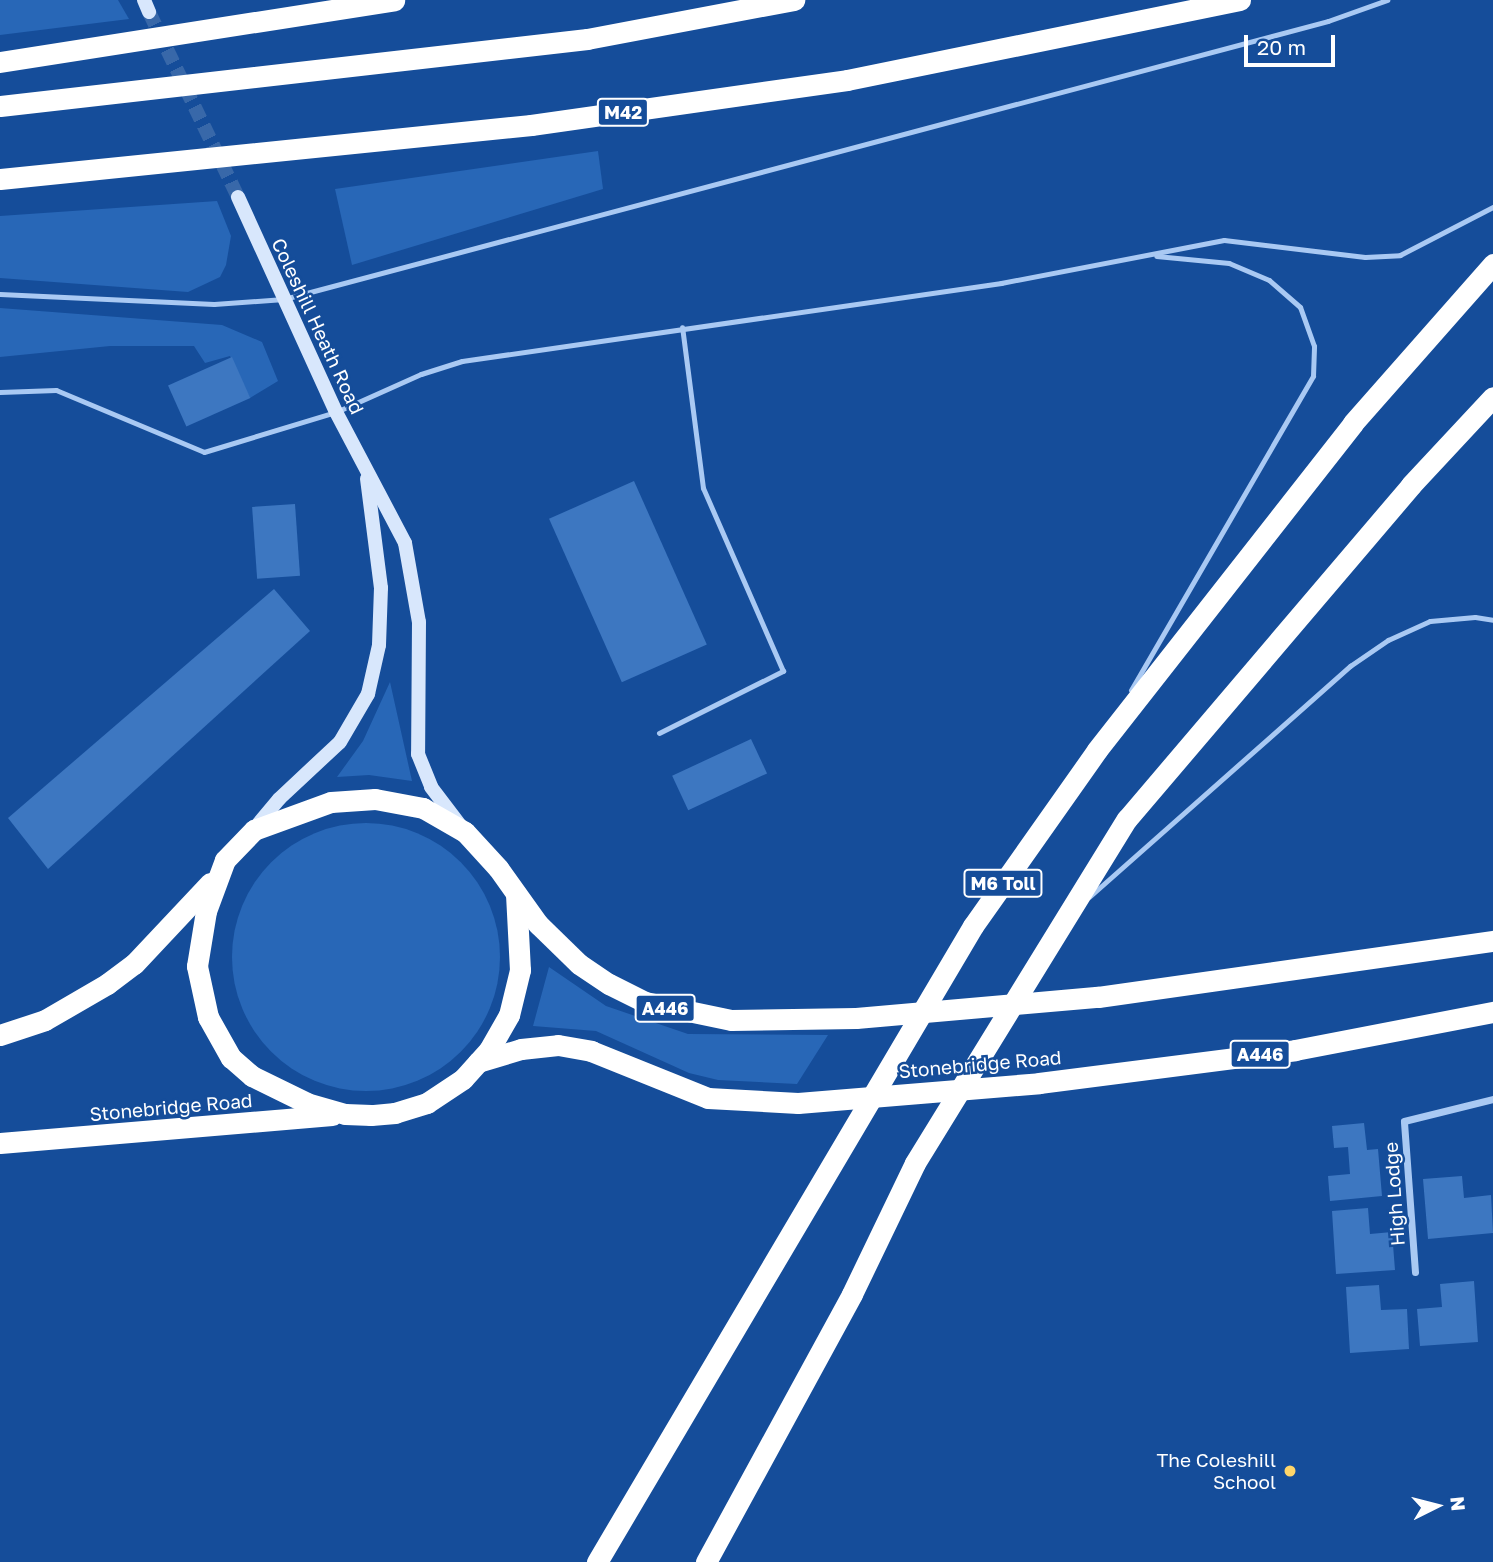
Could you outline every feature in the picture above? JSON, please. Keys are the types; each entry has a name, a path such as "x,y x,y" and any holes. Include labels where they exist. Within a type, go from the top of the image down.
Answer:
{"highway":[{"path":"0,62 394,0"},
{"path":"0,106 587,39 794,0"},
{"name":"M42","path":"0,179 277,153 628,112 847,80 1240,0"},
{"name":"M6 Toll","path":"597,1562 973,926 1097,750 1353,423 1493,264"},
{"path":"706,1562 852,1294 915,1163 1127,819 1411,485 1493,397"},
{"name":"A446","path":"254,830 331,802 375,799 423,808 465,832 538,924 579,964 645,1002 731,1020 856,1018 1098,997 1493,943"},
{"path":"0,1035 45,1020 107,984 143,955 215,878 254,830"},
{"path":"215,878 197,966 200,990 219,1040 252,1076 306,1103 345,1114 395,1113 427,1103 463,1079 478,1062 501,1031 516,994 520,939 516,894"},
{"name":"Stonebridge Road","path":"478,1062 558,1045 591,1051 708,1098 798,1103 1039,1083 1294,1050 1488,1014"},
{"name":"Stonebridge Road","path":"0,1143 345,1114"}],"street":[{"name":"Coleshill Heath Road","path":"237,197 336,412 366,471 393,514 412,566 419,622 418,754 431,787 465,832"},
{"name":"Coleshill Heath Road","path":"254,830 279,799 340,742 368,694 379,645 381,588 366,471"},
{"name":"High Lodge","path":"1415,1272 1404,1121 1493,1100"}],"lane":[{"path":"0,293 214,304 284,299 1328,21 1387,0"},
{"path":"0,392 56,390 204,453 336,412 421,374 462,361 682,327 1002,283 1224,240 1364,257 1400,255 1493,207"},
{"path":"1097,750 1312,376 1314,346 1300,307 1269,280 1229,262 1149,256"},
{"path":"659,733 783,671 703,488 682,327"},
{"path":"1067,916 1378,646 1430,621 1475,617 1493,620"}],"shaded area":[{"path":"0,0 118,0 129,19 0,35"},
{"path":"598,151 603,189 352,265 335,189"},
{"path":"217,201 231,236 226,265 220,277 188,292 0,278 0,216"},
{"path":"0,308 222,325 262,342 278,381 250,398 230,356 205,363 194,346 110,346 0,357"},
{"path":"390,682 412,781 369,775 337,777 363,741"},
{"path":"366,823 417,833 461,862 490,906 500,957 490,1008 461,1052 417,1081 366,1091 315,1081 271,1052 242,1008 232,957 242,906 271,862 315,833"},
{"path":"549,967 606,1006 688,1034 828,1035 797,1084 718,1080 689,1073 596,1031 533,1026"}],"building":[{"path":"232,357 250,398 186,427 168,385"},
{"path":"634,481 707,645 622,682 549,519"},
{"path":"295,504 300,576 257,579 252,507"},
{"path":"274,589 310,631 48,869 8,818"},
{"path":"751,739 767,773 688,810 672,776"},
{"path":"1364,1123 1367,1150 1378,1149 1382,1196 1330,1201 1328,1176 1350,1174 1348,1147 1334,1148 1332,1126"},
{"path":"1462,1176 1464,1198 1491,1195 1493,1233 1428,1239 1423,1179"},
{"path":"1368,1208 1370,1234 1392,1232 1395,1270 1336,1274 1332,1211"},
{"path":"1474,1281 1478,1342 1420,1346 1417,1309 1442,1307 1440,1284"},
{"path":"1379,1285 1381,1310 1407,1309 1409,1349 1350,1353 1346,1287"}],"tunnel":[{"path":"149,12 238,197"}],"place":[{"name":"The Coleshill School","path":"1290,1471"}]}
